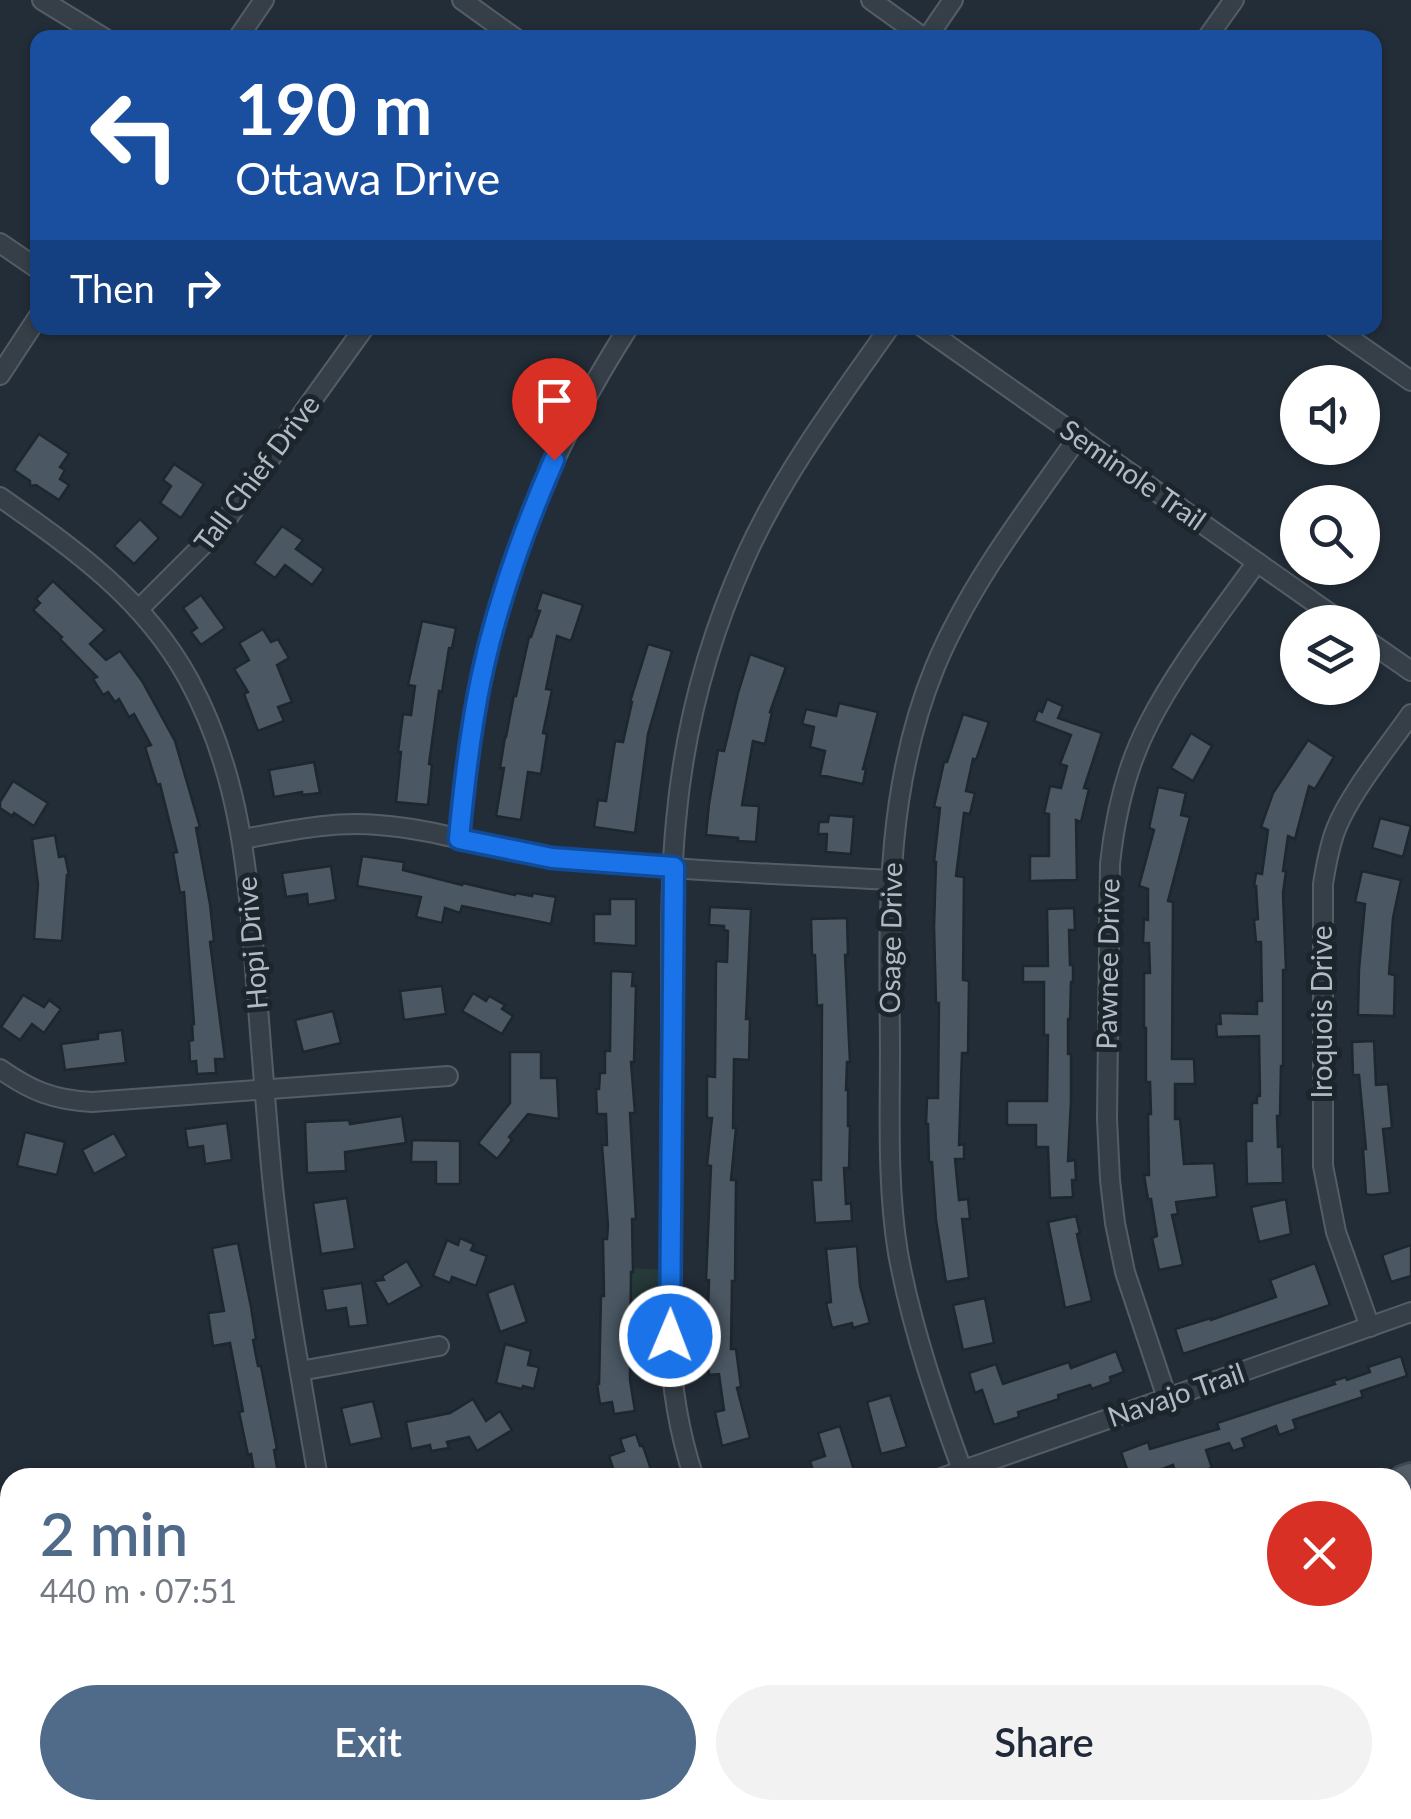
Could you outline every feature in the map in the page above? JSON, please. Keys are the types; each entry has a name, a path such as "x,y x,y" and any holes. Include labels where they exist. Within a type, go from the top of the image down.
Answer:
{"street":[{"path":"42,0 91,30"},
{"path":"243,30 264,0"},
{"path":"462,0 503,30"},
{"path":"871,0 914,30"},
{"path":"932,30 954,0"},
{"path":"1213,30 1234,0"},
{"path":"0,243 30,264"},
{"path":"0,375 30,329"},
{"name":"Tall Chief Drive","path":"140,609 221,527 359,335"},
{"path":"459,839 481,677 513,562 554,460 624,335"},
{"path":"691,1468 677,1420 671,1369 674,867 676,822 692,718 708,658 739,572 777,494 884,335"},
{"name":"Seminole Trail","path":"934,335 1318,605"},
{"path":"1346,335 1410,378"},
{"name":"Osage Drive","path":"962,1468 914,1329 892,1200 890,880 894,832 911,739 935,668 968,600 1079,436"},
{"name":"Hopi Drive","path":"0,497 86,559 140,609 174,656 206,714 222,757 242,840 282,1260 316,1468"},
{"name":"Pawnee Drive","path":"1167,1398 1125,1272 1110,1180 1110,864 1122,792 1147,726 1168,688 1256,562"},
{"path":"1380,649 1411,671"},
{"name":"Iroquois Drive","path":"1370,1327 1336,1232 1322,1166 1323,884 1328,853 1346,807 1411,714"},
{"path":"242,840 339,824 404,828 552,858 890,880"},
{"path":"0,1069 43,1094 65,1101 92,1102 448,1076"},
{"name":"Navajo Trail","path":"980,1468 1411,1312"},
{"path":"300,1371 439,1346"}],"green space":[{"path":"633,1268 662,1270 661,1311 631,1311 631,1281 611,1280 611,1272 633,1272"}],"building":[{"path":"39,434 69,454 60,467 65,470 60,479 69,485 59,500 36,485 30,486 30,481 14,470"},
{"path":"174,464 204,484 181,518 160,503 171,486 163,480"},
{"path":"140,519 159,538 134,564 114,546"},
{"path":"282,526 303,540 296,549 324,569 312,585 285,565 275,578 254,563"},
{"path":"53,581 105,630 90,644 106,660 120,651 142,681 175,741 200,827 196,828 210,904 214,941 210,942 225,1059 215,1059 216,1073 197,1074 196,1061 190,1062 189,1041 193,1040 194,1024 184,892 180,893 173,853 177,852 160,784 157,785 145,747 151,745 134,714 129,717 119,699 115,702 108,692 103,695 93,679 97,677 33,610 40,603 36,599"},
{"path":"542,592 583,605 571,641 557,636 546,689 552,690 543,733 547,734 541,774 528,772 521,820 496,816 504,768 500,768 514,695 540,611 536,610"},
{"path":"201,595 225,628 201,645 191,632 197,628 183,608"},
{"path":"422,621 456,628 442,692 439,691 428,805 396,802 403,714 411,715 415,686 408,685"},
{"path":"263,629 271,642 278,639 289,658 277,665 292,702 278,707 284,721 258,731 244,694 248,692 234,669 249,660 239,643"},
{"path":"648,644 672,651 648,734 635,833 594,827 598,800 606,801 615,741 623,742 630,702"},
{"path":"750,654 786,667 770,712 765,744 753,741 742,805 759,806 756,842 706,835 718,750 724,751"},
{"path":"1047,699 1063,706 1058,718 1102,733 1084,788 1089,789 1081,822 1076,820 1077,880 1030,881 1030,856 1049,856 1049,814 1044,813 1050,786 1061,788 1067,766 1060,764 1071,735 1034,721"},
{"path":"839,703 878,712 863,769 863,784 820,775 825,751 810,747 814,727 802,724 806,709 836,716"},
{"path":"963,714 989,722 976,760 973,759 966,791 975,793 970,814 964,813 956,876 964,877 963,980 969,981 968,1053 962,1053 959,1145 964,1144 964,1159 955,1159 959,1200 968,1199 970,1219 962,1219 969,1278 946,1282 926,1124 927,1098 938,1098 934,862 940,808 934,807 944,762"},
{"path":"1191,733 1212,746 1193,781 1171,768"},
{"path":"1308,740 1334,757 1315,789 1309,786 1295,839 1288,836 1283,871 1286,970 1277,1116 1283,1183 1247,1184 1246,1141 1252,1141 1252,1103 1257,1103 1260,1096 1259,1036 1217,1037 1216,1024 1221,1024 1220,1013 1257,1014 1257,1001 1262,1001 1261,942 1256,942 1254,920 1258,919 1256,873 1262,874 1268,830 1261,827 1273,793"},
{"path":"314,762 320,793 274,797 269,770"},
{"path":"13,781 48,803 34,826 0,808"},
{"path":"1158,787 1186,793 1181,815 1190,817 1168,901 1173,902 1172,1059 1194,1059 1195,1084 1175,1084 1175,1119 1180,1119 1184,1164 1214,1163 1217,1197 1176,1202 1178,1214 1172,1215 1183,1265 1159,1270 1152,1238 1157,1236 1144,1175 1149,1175 1151,1114 1150,1082 1146,1082 1144,973 1150,973 1149,943 1143,943 1148,889 1139,886 1154,830 1149,828"},
{"path":"829,815 854,817 851,854 826,852 827,834 818,834 819,822 828,822"},
{"path":"1380,818 1411,826 1403,857 1372,848"},
{"path":"55,835 59,857 65,856 69,875 62,941 34,939 38,884 32,839"},
{"path":"362,856 404,862 403,870 462,885 515,895 556,897 551,924 462,906 460,913 445,908 442,923 416,917 421,897 357,886"},
{"path":"331,866 336,900 308,905 307,894 286,897 282,873"},
{"path":"1362,871 1401,880 1393,918 1389,974 1395,975 1394,1016 1358,1015 1365,904 1355,902"},
{"path":"610,899 636,899 636,946 594,943 594,914 610,914"},
{"path":"710,907 751,909 746,1019 750,1019 749,1060 734,1059 736,1128 731,1180 736,1180 731,1349 736,1349 741,1387 737,1388 750,1438 722,1446 715,1412 724,1410 719,1374 709,1375 704,1335 709,1280 711,1166 707,1165 712,1118 707,1118 707,1076 715,1077 716,961 727,962 728,931 724,926 709,925"},
{"path":"1074,908 1075,930 1069,930 1073,982 1068,1019 1068,1161 1075,1160 1076,1180 1072,1180 1073,1197 1050,1198 1048,1147 1036,1147 1036,1125 1007,1125 1007,1101 1047,1101 1044,982 1023,982 1023,966 1048,966 1047,909"},
{"path":"847,918 850,1062 846,1090 850,1126 849,1168 844,1168 846,1204 851,1203 852,1221 815,1223 812,1180 821,1180 822,1005 817,1006 811,919"},
{"path":"611,971 633,972 632,986 636,986 631,1062 635,1113 630,1113 636,1219 632,1219 630,1380 635,1411 614,1414 612,1402 600,1404 597,1384 604,1296 603,1239 607,1239 608,1226 602,1145 607,1145 606,1114 597,1114 596,1089 600,1073 605,1073 605,1051 610,1051"},
{"path":"442,986 446,1014 404,1020 400,991"},
{"path":"473,993 505,1005 502,1009 513,1016 502,1034 462,1011"},
{"path":"23,995 44,1007 49,1000 61,1009 44,1033 32,1024 20,1040 1,1027"},
{"path":"333,1011 341,1043 303,1052 295,1020"},
{"path":"122,1030 126,1063 65,1070 61,1044 98,1039 98,1033"},
{"path":"1374,1041 1376,1085 1388,1084 1392,1128 1383,1129 1390,1193 1371,1195 1366,1194 1366,1149 1359,1075 1353,1075 1352,1042"},
{"path":"510,1052 541,1052 541,1078 557,1078 559,1119 528,1114 497,1159 478,1143 510,1103"},
{"path":"402,1116 406,1143 345,1152 346,1171 307,1173 305,1122 349,1120 350,1124"},
{"path":"227,1123 232,1160 205,1164 203,1146 188,1148 185,1129"},
{"path":"25,1132 65,1142 57,1175 17,1166"},
{"path":"114,1133 127,1156 94,1174 82,1150"},
{"path":"412,1140 460,1141 460,1184 436,1184 436,1162 411,1162"},
{"path":"347,1198 355,1249 321,1254 313,1203"},
{"path":"1286,1199 1291,1234 1259,1242 1251,1207"},
{"path":"1076,1216 1092,1301 1065,1308 1048,1222"},
{"path":"460,1238 474,1244 471,1250 487,1256 476,1286 452,1277 450,1283 433,1276 447,1240 458,1245"},
{"path":"238,1243 256,1339 253,1340 277,1449 274,1450 277,1468 253,1468 239,1412 243,1411 230,1343 213,1346 208,1313 224,1311 212,1248"},
{"path":"1411,1245 1411,1276 1391,1282 1382,1255"},
{"path":"857,1246 860,1286 870,1323 832,1328 826,1303 831,1302 826,1249"},
{"path":"407,1261 422,1286 388,1305 374,1281 384,1280 382,1276"},
{"path":"1315,1263 1330,1305 1183,1354 1175,1329 1276,1297 1270,1280"},
{"path":"362,1283 368,1325 349,1327 346,1308 326,1311 322,1289"},
{"path":"514,1283 527,1322 500,1332 487,1293"},
{"path":"985,1298 994,1343 963,1350 953,1305"},
{"path":"505,1344 531,1351 528,1365 539,1367 534,1389 496,1383"},
{"path":"1116,1351 1124,1372 1110,1377 1111,1382 1058,1395 1059,1399 1018,1412 1019,1417 994,1425 982,1390 975,1393 969,1373 996,1364 1003,1384 1069,1362 1071,1368"},
{"path":"1401,1356 1407,1376 1361,1391 1363,1397 1293,1420 1296,1429 1279,1435 1276,1426 1242,1439 1245,1447 1233,1451 1229,1443 1206,1450 1212,1468 1127,1468 1121,1452 1148,1442 1150,1449 1219,1429 1217,1423 1335,1384 1333,1381 1370,1372 1368,1367"},
{"path":"890,1395 907,1447 881,1454 867,1402"},
{"path":"473,1399 486,1421 500,1411 512,1430 477,1451 469,1437 447,1442 449,1448 431,1451 430,1445 411,1449 406,1422 450,1413"},
{"path":"373,1401 382,1438 350,1445 341,1408"},
{"path":"840,1426 853,1468 812,1468 810,1461 825,1456 818,1433"},
{"path":"636,1434 651,1468 613,1468 609,1456 624,1451 620,1439"}],"route":[{"path":"554,460 513,562 495,621 471,734 459,839 552,858 674,867 670,1336"}]}
